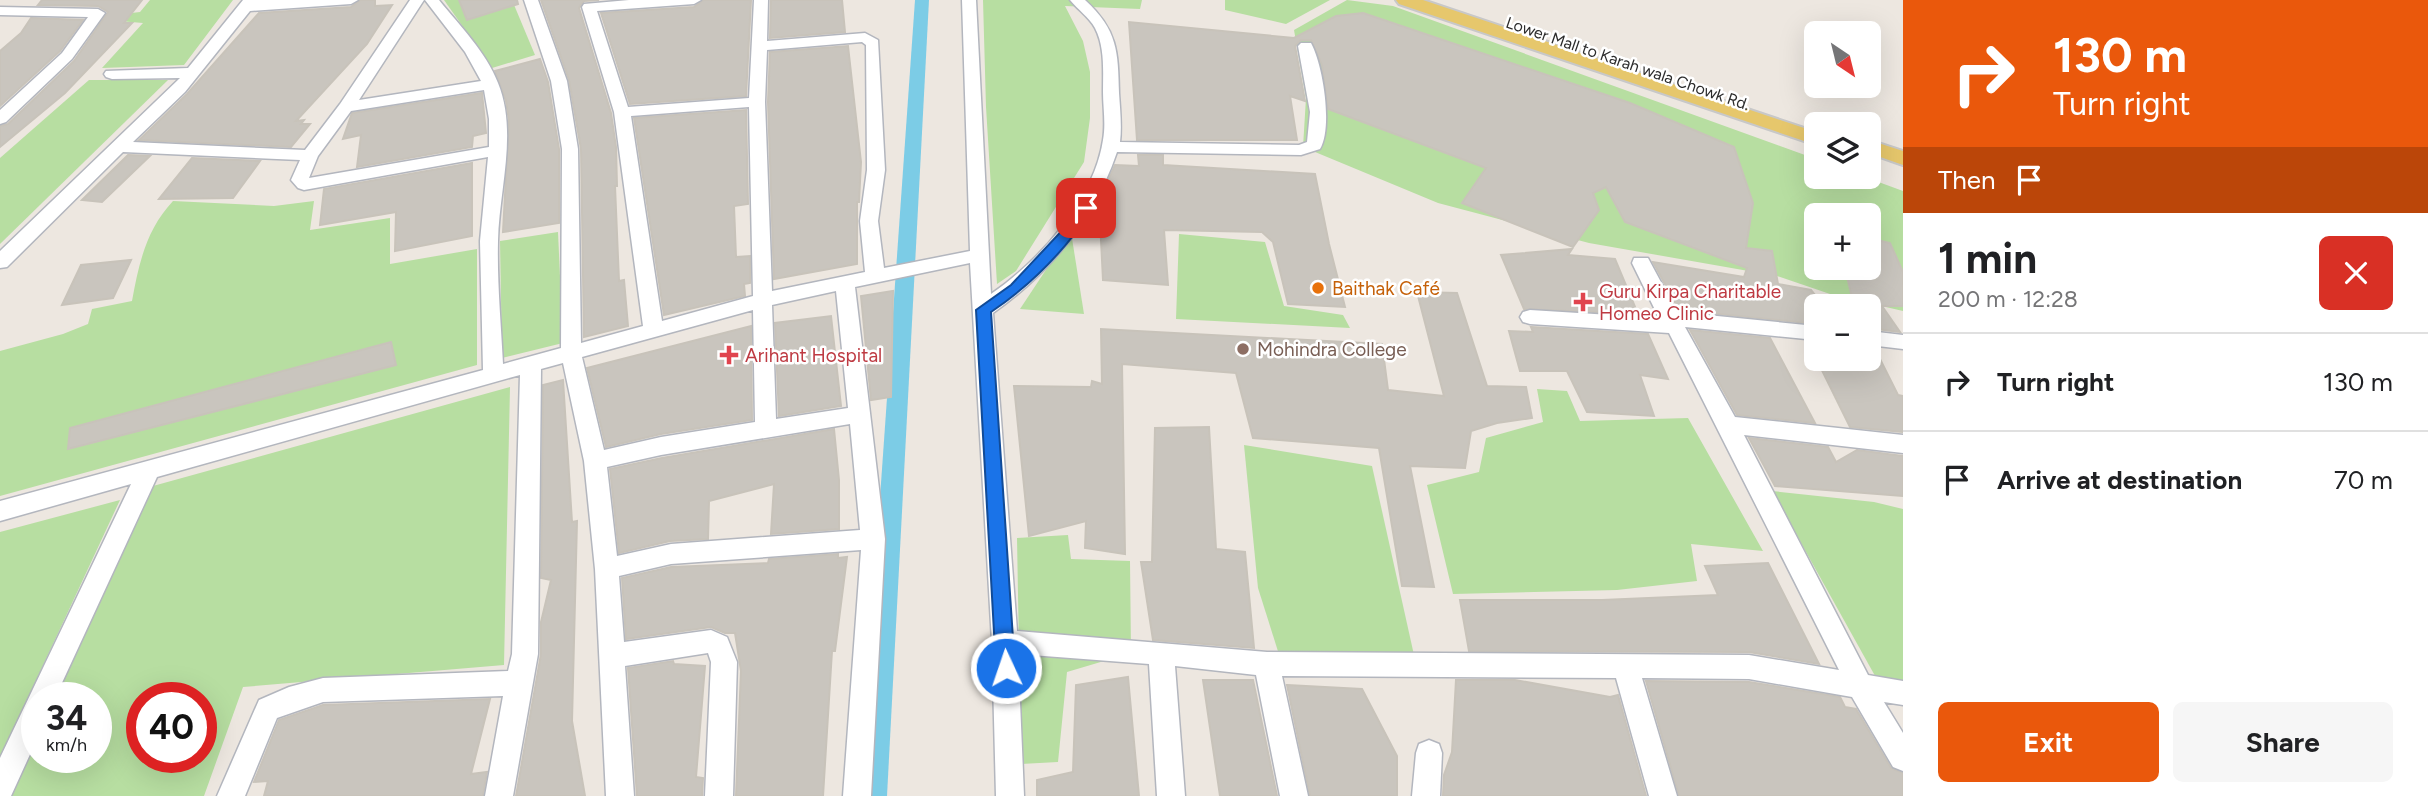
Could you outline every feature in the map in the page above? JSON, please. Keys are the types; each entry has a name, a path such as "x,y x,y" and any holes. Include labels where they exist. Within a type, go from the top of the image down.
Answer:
{"main road":[{"path":"1405,0 1731,103 1804,134"},
{"name":"Lower Mall to Karah wala Chowk Rd.","path":"1440,0 1731,103 1804,124"},
{"path":"1881,150 1903,158"},
{"path":"1881,162 1903,170"}],"street":[{"path":"0,262 121,148 192,73 249,3 351,0"},
{"path":"417,0 346,107 310,155 300,180 304,184 495,151"},
{"path":"432,0 476,57 491,85 496,124 489,241 493,374"},
{"path":"531,0 559,81 570,149 571,353 595,461 607,569 620,796"},
{"path":"654,330 622,112 587,4 694,0"},
{"path":"761,0 757,102 766,428"},
{"path":"969,0 979,255 1005,642 1010,796"},
{"path":"983,310 1016,288 1075,225 1086,208 1111,146 1111,52 1099,19 1077,0"},
{"path":"0,11 98,13 67,56 0,118"},
{"path":"759,46 864,37 873,43 876,170 869,221 885,274"},
{"path":"1111,146 1301,150 1314,145 1320,134 1306,46"},
{"path":"112,74 192,73"},
{"path":"346,107 491,85"},
{"path":"622,112 757,102"},
{"path":"121,148 310,155"},
{"path":"0,511 763,300 979,255"},
{"path":"1641,263 1728,425 1860,686 1903,758"},
{"path":"845,283 873,539 857,796"},
{"path":"1530,317 1671,322 1804,332"},
{"path":"1881,339 1903,342"},
{"path":"499,796 525,654 531,364"},
{"path":"595,461 661,446 860,414"},
{"path":"1728,425 1903,444"},
{"path":"50,682 150,468"},
{"path":"607,569 671,554 873,539"},
{"path":"612,656 699,642 711,641 718,645 724,662 719,796"},
{"path":"1005,642 1161,653 1266,664 1749,667 1903,694"},
{"path":"1161,653 1171,796"},
{"path":"1266,664 1294,796"},
{"path":"1625,665 1663,796"},
{"path":"231,796 268,709 289,699 323,690 518,683"},
{"path":"0,788 21,744"},
{"path":"1426,796 1429,753"}],"green space":[{"path":"150,0 233,0 184,65 102,68 143,23 119,21 123,14 140,12"},
{"path":"444,0 512,0 535,55 492,68"},
{"path":"983,0 1142,0 1140,9 1065,6 1083,41 1090,72 1090,118 1084,162 1016,271 997,284 986,107"},
{"path":"1225,0 1330,0 1286,24 1225,10"},
{"path":"1347,0 1393,6 1804,155 1804,189 1881,189 1881,183 1903,191 1903,311 1881,306 1881,294 1830,294 1777,276 1589,243 1438,203 1303,147 1306,98 1294,30"},
{"path":"89,80 168,80 0,244 0,158"},
{"path":"173,201 274,206 314,201 310,230 390,218 390,264 477,249 477,365 0,496 0,351 63,334 88,324 92,309 132,301 141,260 150,235"},
{"path":"558,232 563,343 502,358 500,241"},
{"path":"1071,232 1084,314 1020,309"},
{"path":"1179,234 1265,242 1284,306 1343,315 1350,328 1176,319"},
{"path":"510,387 504,665 243,687 217,760 217,682 126,682 126,773 212,773 204,796 8,796 21,768 21,773 112,773 112,682 61,682 153,486"},
{"path":"1537,389 1567,391 1580,421 1688,418 1763,551 1691,544 1697,581 1617,590 1453,594 1427,485 1479,472 1486,438 1543,422"},
{"path":"1244,445 1372,466 1414,655 1312,677 1282,664 1258,588"},
{"path":"1772,491 1874,502 1903,509 1903,688 1879,683"},
{"path":"120,500 35,682 21,682 21,713 0,758 0,532"},
{"path":"1068,535 1071,559 1130,561 1131,653 1067,672 1058,762 1021,764 1017,538"}],"building":[{"path":"42,0 142,0 124,23 132,23 65,93 0,147 0,126 8,124 74,61 108,12 98,6 38,5"},
{"path":"360,0 375,0 375,6 392,5 367,44 296,121 304,120 301,124 310,124 291,147 139,140 187,94 259,13 351,7"},
{"path":"459,0 517,0 518,4 467,20"},
{"path":"541,0 599,0 584,1 579,8 611,113 616,147 619,281 624,280 628,326 584,337 581,149 569,80"},
{"path":"703,0 751,0 746,96 630,104 601,13 694,7"},
{"path":"771,0 842,0 845,32 770,38"},
{"path":"1363,13 1630,103 1734,147 1753,203 1746,248 1772,251 1778,284 1811,290 1814,294 1804,294 1804,323 1679,310 1653,262 1744,277 1747,268 1625,222 1606,187 1593,193 1599,210 1573,247 1462,203 1486,168 1328,109 1322,65 1311,40 1301,40 1295,46 1305,101 1290,96 1297,140 1137,140 1129,22 1294,38 1336,16"},
{"path":"31,18 83,20 60,51 0,106 0,51 21,33"},
{"path":"848,46 861,162 857,202 857,264 774,279 768,102 770,52"},
{"path":"540,59 548,82 559,149 559,223 503,232 509,121 506,101 495,71"},
{"path":"482,93 486,133 473,136 472,147 357,167 361,135 343,139 352,113"},
{"path":"746,110 748,204 734,206 736,257 750,256 750,283 744,284 745,296 664,315 634,118"},
{"path":"128,155 150,156 102,202 82,200"},
{"path":"1138,155 1163,155 1163,165 1315,174 1345,307 1288,304 1273,242 1262,232 1164,230 1168,285 1103,280 1099,200 1115,165 1139,166"},
{"path":"192,158 260,161 233,198 159,199"},
{"path":"472,163 472,236 395,251 396,212 320,225 324,189"},
{"path":"1881,241 1890,243 1903,272 1903,306 1882,306 1900,332 1881,330 1881,294 1851,294 1848,280 1881,280"},
{"path":"1572,249 1568,255 1615,259 1638,314 1524,309 1501,255"},
{"path":"131,260 113,298 62,305 81,265"},
{"path":"893,291 891,397 871,400 861,296"},
{"path":"1417,292 1457,293 1487,386 1526,387 1532,418 1497,423 1471,431 1465,468 1410,466 1434,587 1402,586 1379,448 1253,438 1236,373 1122,364 1125,554 1085,548 1086,521 1029,536 1014,386 1091,387 1092,381 1102,384 1101,329 1382,344 1388,390 1444,396"},
{"path":"831,316 841,406 779,416 775,323"},
{"path":"751,326 752,420 661,434 606,447 587,368"},
{"path":"1531,327 1648,334 1668,379 1640,375 1654,416 1587,412 1567,371 1520,371 1509,331 1533,332"},
{"path":"1690,330 1770,338 1815,423 1737,415"},
{"path":"391,342 396,365 68,449 70,428"},
{"path":"1881,361 1898,395 1903,396 1903,432 1850,427 1822,371 1881,371"},
{"path":"563,380 572,522 577,521 572,721 585,796 516,796 541,654 541,622 551,580 541,578 543,385"},
{"path":"1209,427 1216,549 1245,552 1254,648 1153,640 1141,562 1152,562 1155,428"},
{"path":"834,429 839,480 839,529 771,534 774,484 709,501 708,539 670,541 619,553 610,469"},
{"path":"1749,438 1828,447 1836,462 1857,450 1903,456 1903,496 1775,486"},
{"path":"838,554 838,558 847,557 835,651 832,651 823,796 736,796 741,671 735,633 725,633 711,627 626,639 622,578 671,567 768,563 769,559"},
{"path":"1768,563 1819,664 1749,652 1469,651 1460,600 1602,600 1718,595 1705,566"},
{"path":"673,661 674,664 705,666 696,777 703,778 702,796 637,796 628,668"},
{"path":"1128,677 1139,796 1037,796 1037,780 1073,772 1076,685"},
{"path":"1203,680 1253,680 1277,796 1220,796"},
{"path":"1456,680 1515,680 1610,697 1618,695 1646,796 1443,796 1444,775 1452,752"},
{"path":"1646,681 1749,682 1840,697 1845,707 1856,709 1891,768 1903,773 1903,796 1679,796"},
{"path":"1287,685 1362,689 1397,756 1397,796 1310,796"},
{"path":"490,699 471,774 487,772 483,796 264,796 268,781 254,782 279,720 323,705"}],"waterway":[{"path":"873,796 922,0"}],"place":[{"name":"Baithak Café","path":"1318,288"},
{"name":"Guru Kirpa Charitable Homeo Clinic","path":"1583,302"},
{"name":"Mohindra College","path":"1243,349"},
{"name":"Arihant Hospital","path":"729,355"}],"route":[{"path":"1006,668 983,310 1016,288 1075,225 1086,208"}]}
